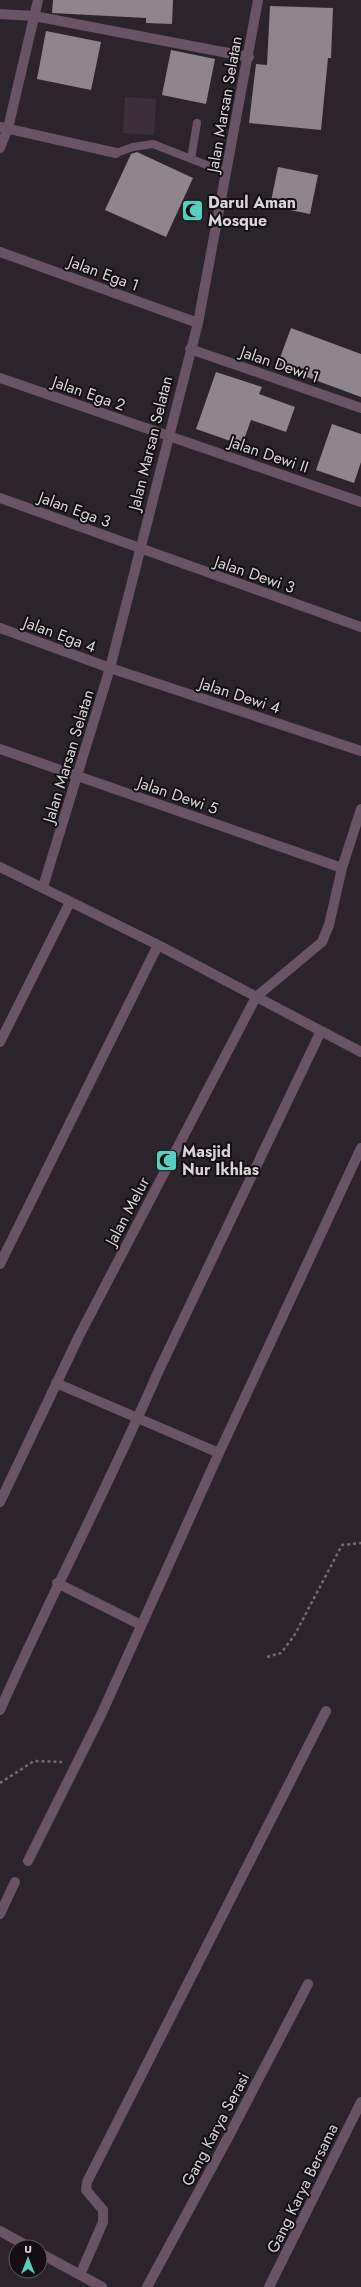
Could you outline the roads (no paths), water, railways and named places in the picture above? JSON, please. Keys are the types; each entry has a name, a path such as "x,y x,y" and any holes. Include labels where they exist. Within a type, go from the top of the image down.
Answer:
{"street":[{"path":"0,148 38,0"},
{"name":"Jalan Marsan Selatan","path":"43,887 110,668 168,435 198,323 249,57 258,0"},
{"path":"0,14 34,16 249,57"},
{"path":"4,128 116,153"},
{"name":"Jalan Ega 1","path":"0,252 198,323"},
{"name":"Jalan Dewi 1","path":"190,349 361,408"},
{"name":"Jalan Ega 2","path":"0,378 168,435"},
{"name":"Jalan Dewi II","path":"168,435 361,502"},
{"name":"Jalan Ega 3","path":"0,498 139,549"},
{"name":"Jalan Dewi 3","path":"139,549 361,628"},
{"name":"Jalan Ega 4","path":"0,628 110,668"},
{"name":"Jalan Dewi 4","path":"110,668 361,751"},
{"name":"Jalan Dewi 5","path":"0,749 342,868"},
{"name":"Jalan Melur","path":"1,1497 79,1336 256,997 322,942 329,925 342,868 361,809"},
{"path":"0,867 158,945 361,1052"},
{"path":"0,1042 70,902"},
{"path":"0,1264 158,945"},
{"path":"0,1710 58,1583 138,1419 159,1370 321,1031"},
{"path":"28,1861 101,1715 219,1453 361,1148"},
{"path":"56,1383 219,1453"},
{"path":"58,1583 141,1625"},
{"path":"80,2275 103,2222 103,2210 86,2190 87,2182 326,1711"},
{"path":"0,1914 15,1882"},
{"name":"Gang Karya Serasi","path":"147,2287 228,2139 308,1984"},
{"name":"Gang Karya Bersama","path":"269,2287 361,2102"},
{"path":"0,2231 14,2239"},
{"path":"48,2257 102,2287"}],"lane":[{"path":"191,159 196,123"},
{"path":"116,153 132,147 154,144 227,173"}],"place":[{"name":"Darul Aman Mosque","path":"192,211"},
{"name":"Masjid Nur Ikhlas","path":"166,1160"}]}
